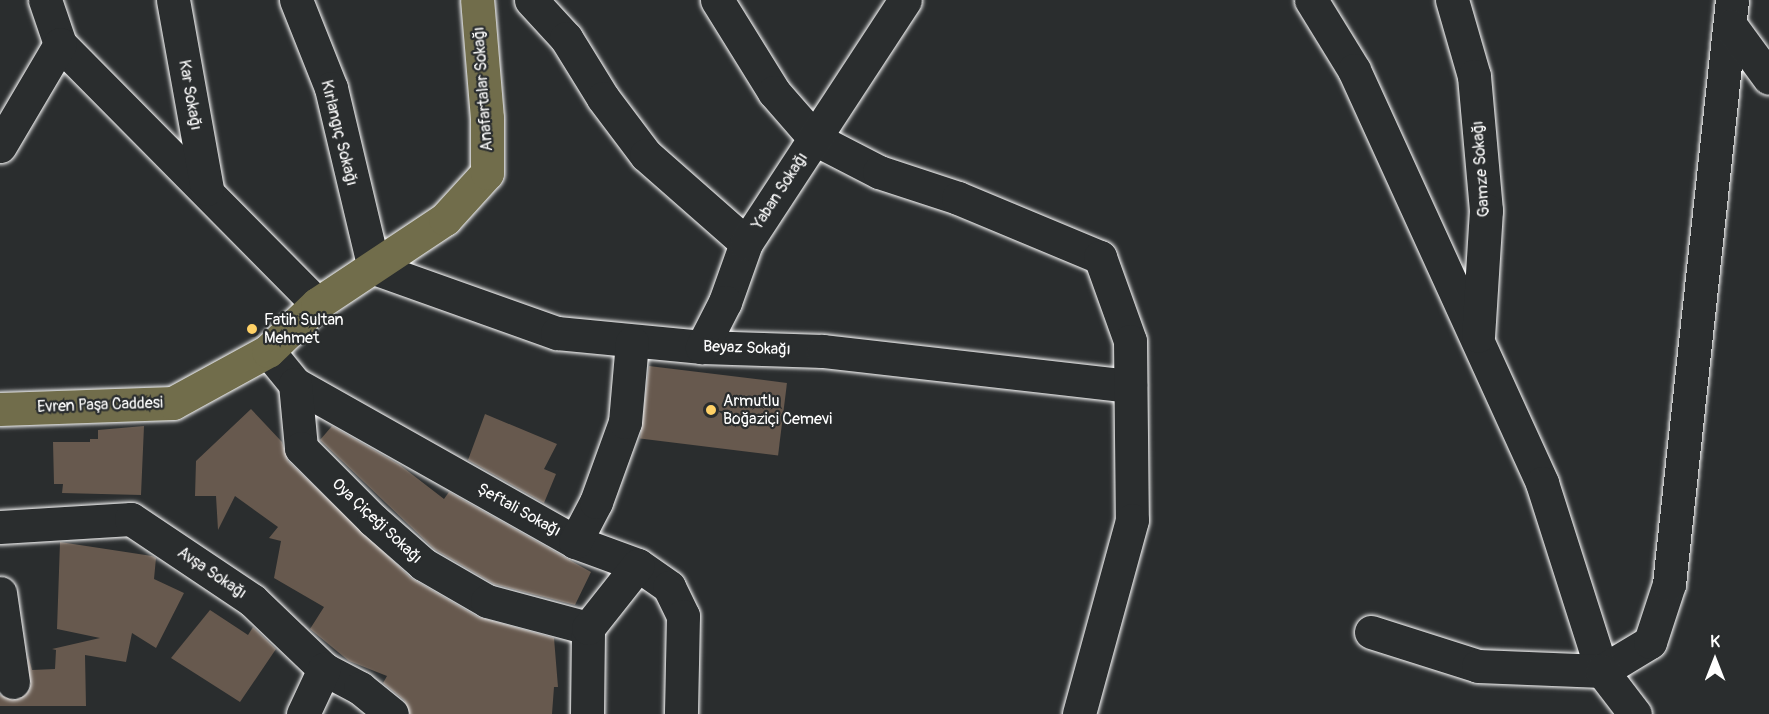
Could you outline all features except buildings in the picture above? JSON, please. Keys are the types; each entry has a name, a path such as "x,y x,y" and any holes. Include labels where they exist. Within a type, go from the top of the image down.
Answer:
{"main road":[{"name":"Anafartalar Sokağı","path":"374,268 445,219 488,173 488,118 477,0"},
{"name":"Evren Paşa Caddesi","path":"0,409 173,403 268,351 317,304 374,268"}],"street":[{"path":"45,0 60,44 207,189 317,304"},
{"name":"Kar Sokağı","path":"173,0 207,189"},
{"name":"Kırlangıç Sokağı","path":"296,0 331,88 374,268"},
{"path":"531,0 566,38 603,98 646,155 746,243"},
{"path":"717,0 774,92 815,139 879,172 958,198 1100,257 1130,341 1132,520 1079,714"},
{"name":"Yaban Sokağı","path":"702,347 725,302 746,243 905,0"},
{"path":"1311,0 1354,70 1542,483 1602,671 1635,714"},
{"name":"Gamze Sokağı","path":"1452,0 1474,76 1486,210 1478,340"},
{"path":"1732,13 1769,78"},
{"path":"1371,632 1478,666 1602,671 1650,642 1669,584 1732,13"},
{"path":"0,146 60,44"},
{"name":"Beyaz Sokağı","path":"374,268 557,333 702,347 823,351 1130,386"},
{"path":"575,542 596,502 625,422 632,342"},
{"name":"Şeftali Sokağı","path":"268,351 295,384 575,542 638,565 669,587 683,616 681,714"},
{"name":"Oya Çiçeği Sokağı","path":"295,384 302,448 373,520 423,564 488,601 588,628"},
{"name":"Avşa Sokağı","path":"0,527 131,519 252,600 324,669 360,688 392,714"},
{"path":"587,714 588,628 638,565"},
{"path":"0,593 13,682"},
{"path":"303,714 324,669"}],"place":[{"name":"Fatih Sultan Mehmet","path":"252,329"},
{"name":"Armutlu Boğaziçi Cemevi","path":"711,410"}]}
